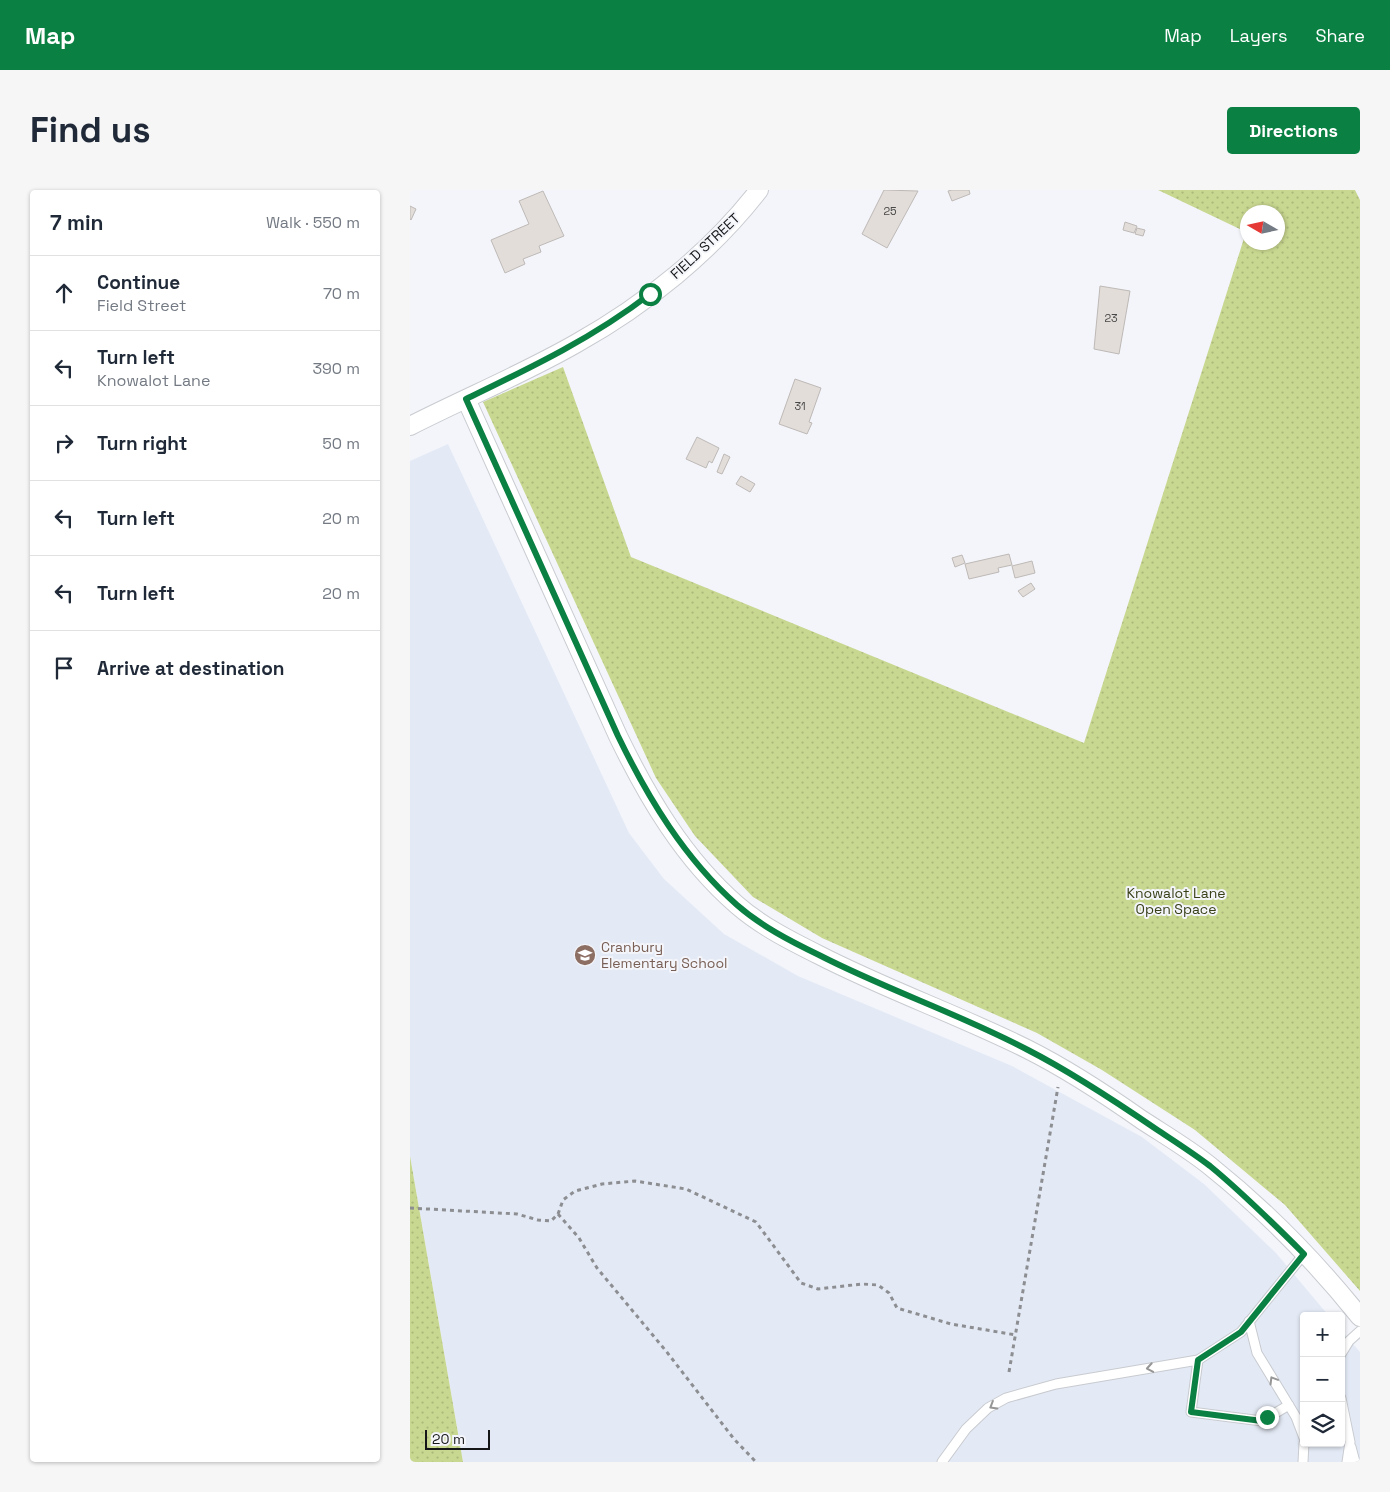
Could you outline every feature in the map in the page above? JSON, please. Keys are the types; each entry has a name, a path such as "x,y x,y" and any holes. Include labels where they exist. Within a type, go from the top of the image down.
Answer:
{"street":[{"name":"FIELD STREET","path":"410,426 549,359 622,315 708,246 729,226 759,190"},
{"path":"466,399 642,786 698,866 737,905 787,939 847,970 1028,1049 1108,1096 1210,1166 1264,1214 1304,1254 1360,1317"}],"lane":[{"path":"942,1462 966,1429 988,1408 1006,1398 1056,1384 1198,1360 1241,1332 1304,1254"},
{"path":"1249,1321 1257,1353 1296,1417 1300,1428"},
{"path":"1345,1348 1360,1331"},
{"path":"1198,1360 1191,1412 1262,1421 1289,1406"},
{"path":"1342,1402 1355,1462"},
{"path":"1347,1462 1350,1442"},
{"path":"1303,1462 1304,1447"}],"path":[{"path":"1009,1372 1061,1069"},
{"path":"410,1208 517,1214 551,1222 558,1214 563,1200 575,1190 602,1184 635,1181 686,1189 756,1222 801,1283 818,1289 862,1284 878,1285 889,1293 897,1308 951,1324 1016,1335"},
{"path":"558,1214 579,1238 597,1268 660,1343 734,1439 756,1462"}],"shaded area":[{"name":"Cranbury Elementary School","path":"448,444 629,833 664,879 724,934 798,976 1012,1066 1142,1137 1204,1184 1276,1253 1326,1312 1300,1312 1300,1447 1345,1447 1345,1335 1360,1352 1360,1462 463,1462 410,1156 410,461"}],"green space":[{"name":"Knowalot Lane Open Space","path":"1158,190 1355,190 1360,200 1360,1291 1285,1205 1195,1130 1102,1070 1037,1033 822,938 753,897 695,836 656,778 483,402 563,367 631,557 1084,743 1240,250 1285,250 1285,205 1240,205 1240,229"},
{"path":"410,1156 463,1462 410,1462"}],"building":[{"path":"884,190 918,191 887,248 862,234"},
{"path":"969,190 970,194 952,201 948,191"},
{"path":"543,191 564,236 539,246 541,252 523,259 525,264 505,273 491,240 529,224 519,201"},
{"path":"410,206 416,209 411,220 410,219"},
{"path":"1125,222 1137,226 1134,233 1123,230"},
{"path":"1137,228 1145,230 1143,236 1135,234"},
{"path":"1100,286 1130,291 1119,354 1094,349"},
{"path":"795,379 821,388 809,422 812,423 807,434 779,424"},
{"path":"697,437 719,448 712,463 709,461 706,468 686,459"},
{"path":"724,454 730,457 722,474 717,472"},
{"path":"741,476 755,484 750,492 736,484"},
{"path":"1009,554 1012,565 998,568 999,572 969,579 965,564"},
{"path":"962,555 965,563 955,567 952,558"},
{"path":"1032,561 1035,573 1015,578 1012,566"},
{"path":"1031,583 1035,589 1023,597 1018,591"}],"place":[{"name":"Cranbury Elementary School","path":"585,955"}],"route":[{"path":"650,294 622,315 576,344 466,399 642,786 698,866 737,905 760,922 787,939 847,970 1028,1049 1108,1096 1210,1166 1264,1214 1304,1254 1241,1332 1198,1360 1191,1412 1262,1421 1267,1417"}]}
